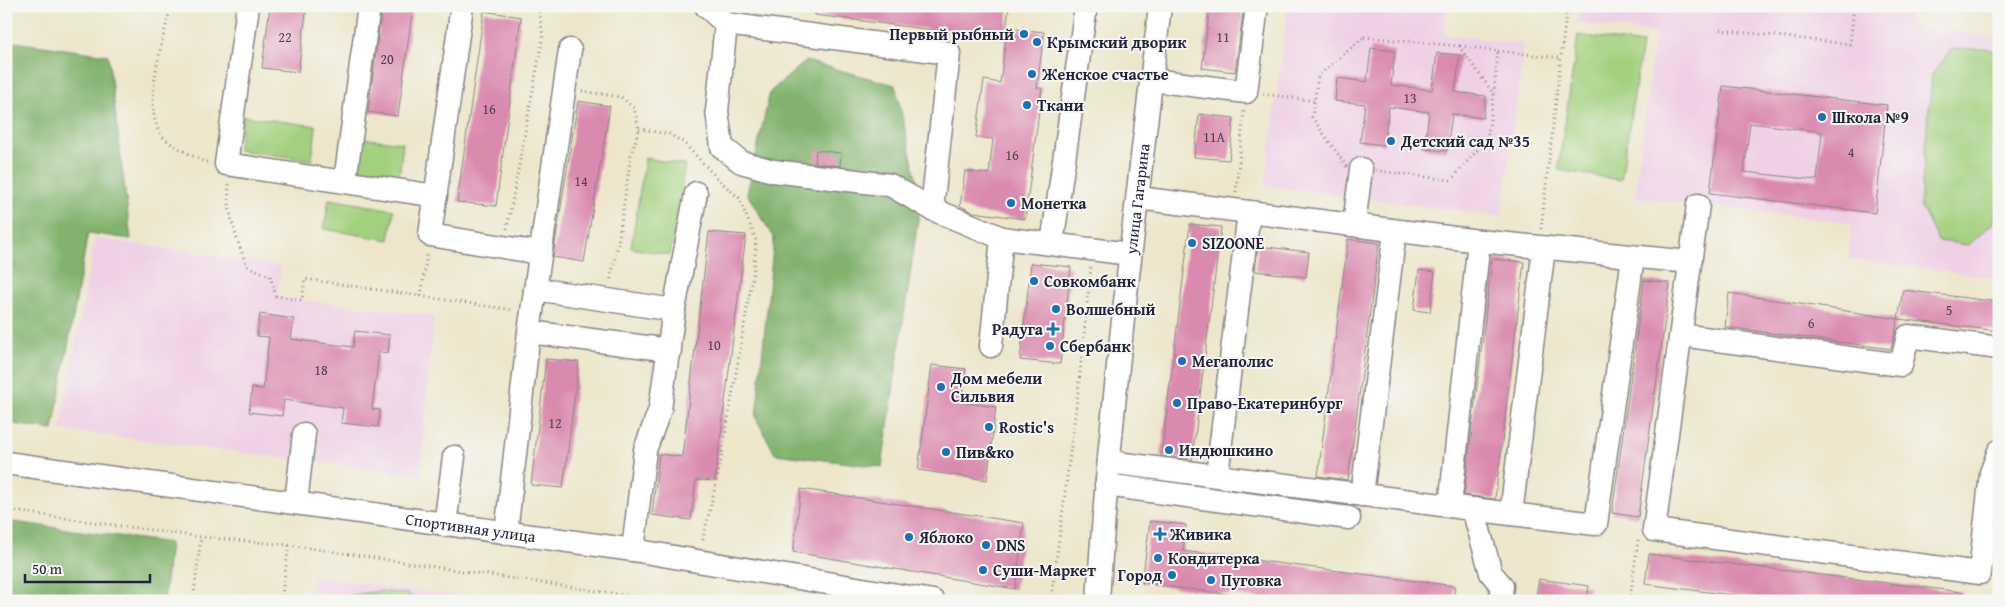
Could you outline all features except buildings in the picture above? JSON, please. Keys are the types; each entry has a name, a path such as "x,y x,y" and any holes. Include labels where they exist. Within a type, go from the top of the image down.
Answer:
{"street":[{"path":"248,6 226,164 436,196"},
{"path":"345,182 369,6"},
{"path":"462,6 430,235 540,253"},
{"path":"706,6 726,24 949,53 932,209"},
{"path":"1052,244 1086,6"},
{"name":"улица Гагарина","path":"1098,601 1106,485 1130,254 1160,6"},
{"path":"1152,80 1246,92 1257,6"},
{"path":"726,24 717,111 722,147 741,162 773,171 890,185 932,209 1002,238 1130,254"},
{"path":"506,533 530,323 570,50"},
{"path":"1354,225 1361,169"},
{"path":"633,550 645,450 660,409 670,350 674,310 696,193"},
{"path":"1138,198 1479,241 1690,262"},
{"path":"1698,205 1654,530 1989,574 1991,473 1999,451"},
{"path":"1217,475 1241,211"},
{"path":"1362,494 1395,231"},
{"path":"990,346 1002,238"},
{"path":"1450,506 1479,241"},
{"path":"1511,514 1541,248"},
{"path":"1109,462 1596,524 1634,257"},
{"path":"535,288 674,310"},
{"path":"530,323 670,350"},
{"path":"1681,335 1901,365 1908,336 1999,348"},
{"path":"296,502 304,434"},
{"path":"445,525 454,457"},
{"name":"Спортивная улица","path":"6,463 633,550 933,601"},
{"path":"1106,485 1349,518"},
{"path":"1473,509 1491,572 1502,586 1500,601"}],"path":[{"path":"171,6 153,90 153,116 163,138 204,162 226,164 230,171 228,196 236,238 248,266 270,276 276,296 302,300 305,279 421,296 530,323"},
{"path":"504,247 543,36 539,12 532,6"},
{"path":"1541,248 1567,6"},
{"path":"1720,30 1850,44 1854,6"},
{"path":"1498,51 1487,139 1451,180 1347,167 1312,117 1318,76 1364,37 1459,46 1561,58"},
{"path":"1459,46 1494,94"},
{"path":"564,88 621,97 634,108 639,129 630,155 618,244 606,299"},
{"path":"1241,211 1246,92 1315,101"},
{"path":"639,129 668,134 683,142 739,198 756,240 754,268 720,466 699,562"},
{"path":"421,296 430,235"},
{"path":"1051,601 1078,392 1092,249"},
{"path":"6,510 202,537 290,545 663,601"},
{"path":"193,601 202,537"},
{"path":"1638,538 1630,599 1642,601"},
{"path":"281,601 290,545"},
{"path":"594,601 596,591"}],"shaded area":[{"name":"Детский сад №35","path":"1288,6 1447,6 1444,34 1524,45 1502,216 1265,186"},
{"name":"Школа №9","path":"1580,6 1910,6 1908,26 1999,37 1999,278 1848,259 1852,223 1635,197 1655,33 1578,23"},
{"path":"95,238 281,266 277,297 434,316 420,475 60,430"},
{"path":"313,576 490,601 309,601"}],"green space":[{"path":"1578,35 1642,44 1621,180 1558,170"},
{"path":"6,41 108,55 131,239 88,233 53,430 6,423"},
{"path":"1952,48 1991,49 1999,62 1999,181 1995,221 1969,245 1938,241 1920,205 1932,75"},
{"path":"806,61 895,85 921,199 882,467 775,454 756,418 774,238 747,194 770,92"},
{"path":"243,116 316,126 312,160 238,150"},
{"path":"360,138 403,143 399,177 355,172"},
{"path":"645,158 685,165 670,255 631,248"},
{"path":"329,199 394,210 389,240 324,229"},
{"path":"6,521 170,543 164,601 6,601"},
{"path":"379,591 408,594 419,601 346,601 353,595"}],"place":[{"name":"Первый рыбный","path":"1024,34"},
{"name":"Крымский дворик","path":"1037,42"},
{"name":"Женское счастье","path":"1032,74"},
{"name":"Ткани","path":"1027,105"},
{"name":"Школа №9","path":"1822,117"},
{"name":"Детский сад №35","path":"1391,141"},
{"name":"Монетка","path":"1011,203"},
{"name":"SIZOONE","path":"1192,243"},
{"name":"Совкомбанк","path":"1034,281"},
{"name":"Волшебный","path":"1056,309"},
{"name":"Радуга","path":"1053,329"},
{"name":"Сбербанк","path":"1050,346"},
{"name":"Мегаполис","path":"1182,361"},
{"name":"Дом мебели Сильвия","path":"941,387"},
{"name":"Право-Екатеринбург","path":"1177,403"},
{"name":"Rostic's","path":"989,427"},
{"name":"Индюшкино","path":"1169,450"},
{"name":"Пив&ко","path":"946,452"},
{"name":"Живика","path":"1160,534"},
{"name":"Яблоко","path":"909,537"},
{"name":"DNS","path":"986,545"},
{"name":"Кондитерка","path":"1158,558"},
{"name":"Суши-Маркет","path":"983,570"},
{"name":"Город","path":"1172,575"},
{"name":"Пуговка","path":"1211,580"}]}
